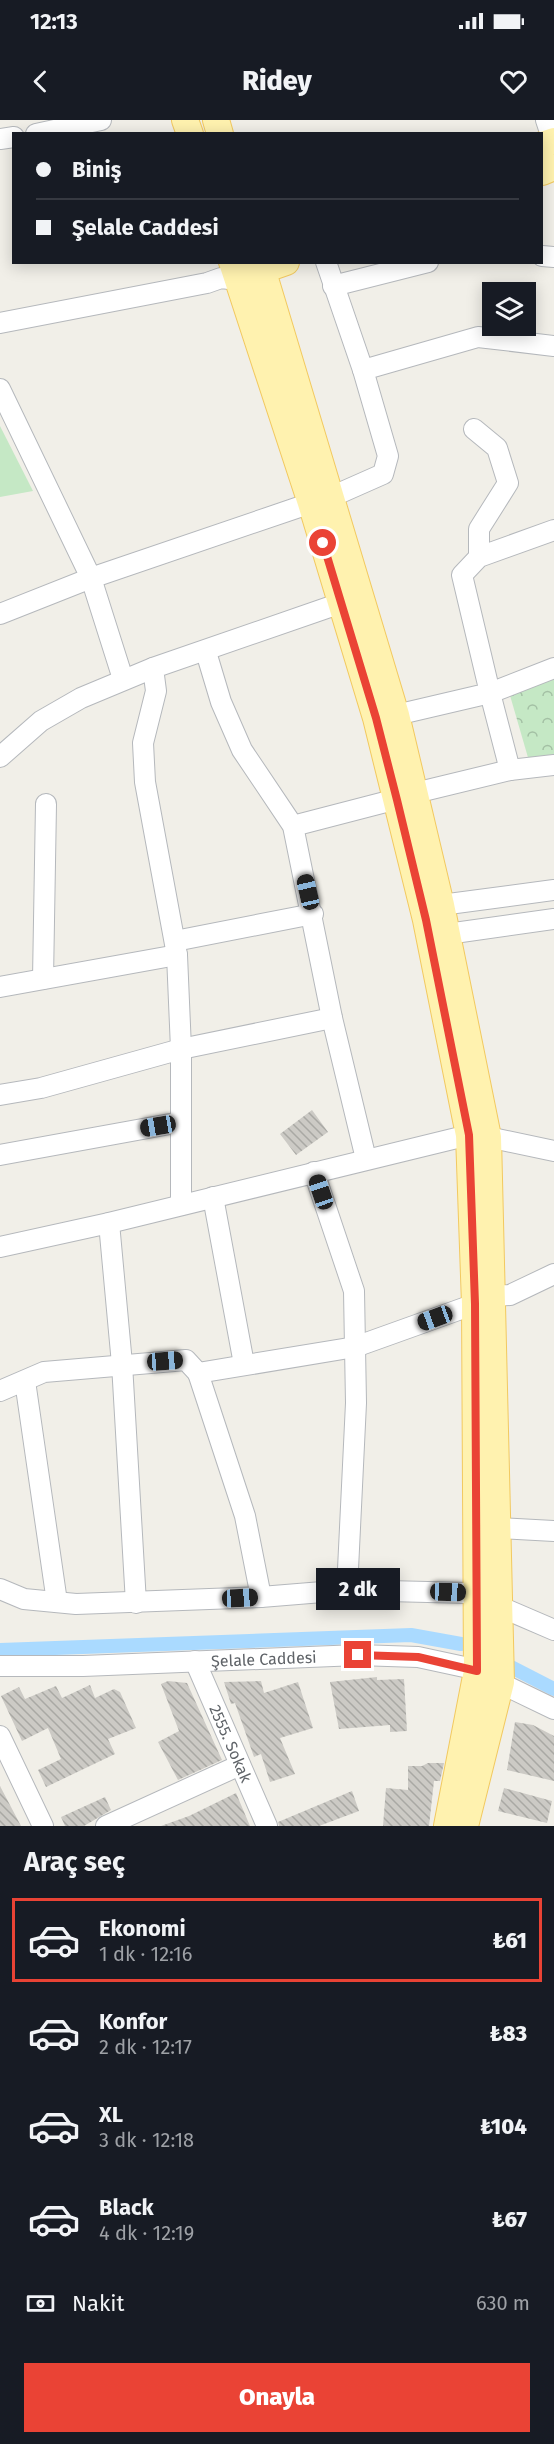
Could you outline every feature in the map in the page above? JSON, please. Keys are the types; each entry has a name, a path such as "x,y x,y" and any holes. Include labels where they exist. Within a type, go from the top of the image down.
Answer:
{"main road":[{"path":"465,1826 501,1682 489,1602 478,1136 441,905 406,796 376,718 341,603 321,500 269,265 230,271 321,500 396,716 406,796 426,920 478,1136"},
{"path":"447,1826 477,1671 499,1528 483,1300"}],"street":[{"path":"45,132 101,120"},
{"path":"0,614 91,578 321,500 383,474 388,456 363,370 327,264"},
{"path":"333,286 420,264"},
{"path":"0,323 207,283 230,271"},
{"path":"363,370 478,337 554,346"},
{"path":"0,389 91,578 123,679"},
{"path":"474,429 497,448 508,483 479,529 479,557"},
{"path":"510,770 462,575 479,557 554,530"},
{"path":"0,757 40,721 81,698 123,679 206,652 341,603"},
{"path":"206,652 221,702 242,750 293,826 313,914 332,1018 366,1159"},
{"path":"153,668 156,691 143,743 145,782 176,948 181,1049 181,1205"},
{"path":"396,716 490,693 554,668"},
{"path":"293,826 510,770 554,765"},
{"path":"43,980 46,804"},
{"path":"441,905 554,890"},
{"path":"0,987 43,980 313,914"},
{"path":"447,934 554,920"},
{"path":"0,1095 41,1088 181,1049 332,1018"},
{"path":"0,1155 181,1122"},
{"path":"0,1247 109,1223 366,1159 478,1136 554,1151"},
{"path":"314,1172 354,1291 356,1403 347,1590"},
{"path":"213,1197 244,1364"},
{"path":"109,1223 122,1364 136,1603"},
{"path":"198,1373 355,1347 483,1300 510,1295 554,1274"},
{"path":"0,1391 44,1372 186,1360 198,1373 245,1516 261,1597"},
{"path":"25,1381 57,1602"},
{"path":"499,1528 554,1531"},
{"path":"0,1589 24,1599 57,1602 136,1603 347,1590 468,1593 554,1630"},
{"name":"Şelale Caddesi","path":"0,1666 83,1666 358,1655 418,1657 477,1671 554,1709"},
{"name":"2555. Sokak","path":"195,1661 267,1826"},
{"path":"0,1736 43,1826"},
{"path":"106,1826 240,1765"}],"green space":[{"path":"0,426 33,491 0,497"},
{"path":"554,676 554,759 529,761 509,692"}],"building":[{"path":"312,1110 328,1132 296,1155 280,1134"},
{"path":"377,1677 377,1680 404,1679 407,1731 390,1732 390,1725 339,1729 330,1682"},
{"path":"168,1681 187,1683 222,1760 178,1780 158,1742 179,1731 161,1684"},
{"path":"261,1681 264,1693 298,1682 313,1728 280,1738 295,1774 270,1782 261,1754 254,1757 235,1703 231,1704 224,1682"},
{"path":"90,1685 95,1698 114,1689 120,1692 136,1728 108,1739 115,1754 46,1787 38,1770 61,1759 48,1728 22,1741 1,1696 19,1687 25,1699 56,1686 62,1698"},
{"path":"515,1722 533,1725 554,1736 554,1781 507,1770"},
{"path":"428,1763 444,1763 440,1781 434,1781 429,1826 383,1826 386,1788 408,1790 408,1766 422,1766"},
{"path":"0,1786 21,1826 0,1826"},
{"path":"504,1788 552,1801 547,1823 498,1811"},
{"path":"352,1791 359,1811 319,1826 279,1826 278,1822"},
{"path":"236,1793 250,1826 161,1826 189,1816"},
{"path":"105,1797 111,1810 84,1826 65,1826 61,1817"}],"waterway":[{"path":"0,1650 411,1635 461,1644"},
{"path":"509,1666 554,1689"}],"route":[{"path":"323,543 376,718 397,800 426,920 469,1135 475,1304 477,1671 418,1657 358,1655"}]}
